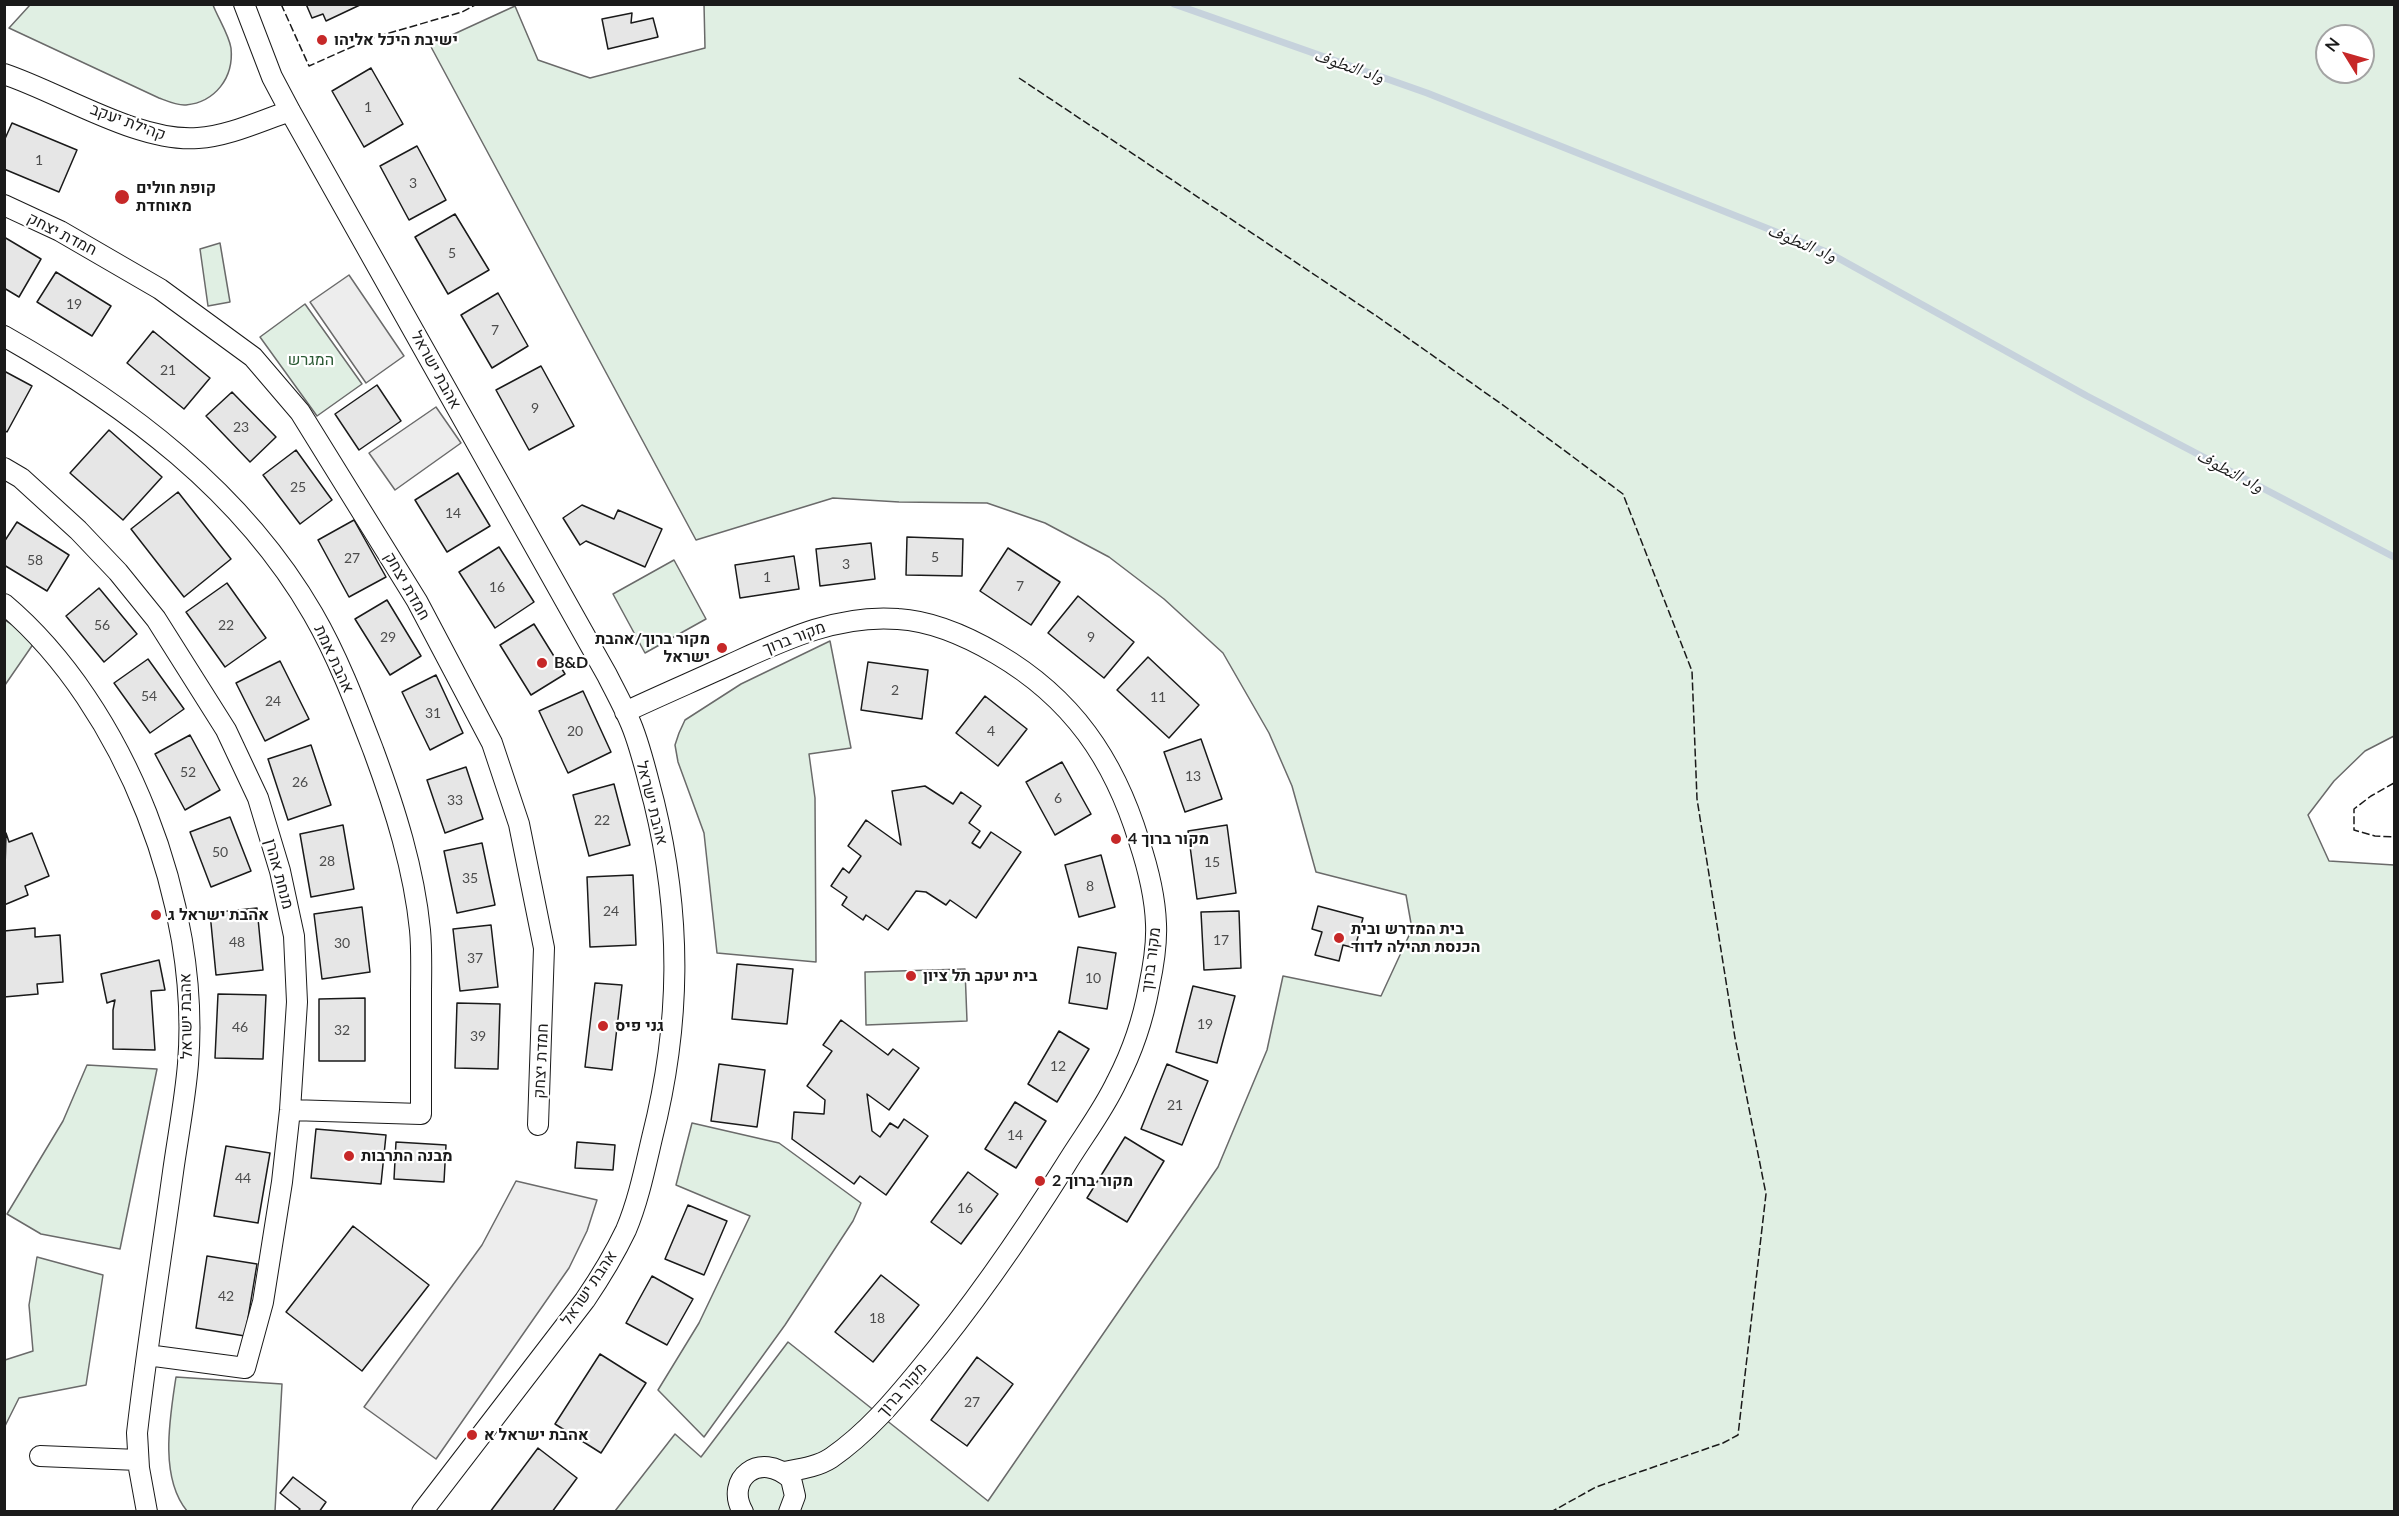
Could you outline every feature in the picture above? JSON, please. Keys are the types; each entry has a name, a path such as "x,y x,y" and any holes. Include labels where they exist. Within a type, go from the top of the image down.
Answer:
{"street":[{"name":"אהבת ישראל","path":"244,4 272,77 290,111 607,675 625,712 645,771 662,837 671,898 675,953 674,1019 669,1065 627,1228 606,1268 578,1309 422,1512"},
{"name":"קהילת יעקב","path":"4,74 143,131 168,138 199,138 229,132 290,111"},
{"name":"חמדת יצחק","path":"4,205 60,231 160,288 253,357 300,412 417,601 492,743 519,824 544,948 538,1125"},
{"name":"אהבת אמת","path":"4,336 88,387 200,473 240,515 279,564 313,614 342,673 370,742 392,803 411,876 420,930 421,1114 290,1110"},
{"name":"מנחת אהרן","path":"4,468 21,478 78,530 118,572 156,619 226,730 258,798 280,871 294,936 297,1002 290,1110 282,1182 263,1302 245,1368 147,1355"},
{"name":"אהבת ישראל","path":"4,604 24,620 59,660 104,727 133,778 156,841 180,927 185,962 188,1063 137,1432 138,1460 147,1512"},
{"name":"מקור ברוך","path":"625,712 786,639 833,624 898,619 933,626 973,640 1012,663 1050,692 1080,723 1105,758 1129,807 1150,876 1156,926 1149,988 1135,1040 1116,1084 1025,1231 946,1339 864,1433 828,1460 809,1467 784,1472 775,1467 765,1466 747,1473 738,1490 738,1500 743,1512"},
{"path":"40,1456 138,1460"},
{"path":"792,1504 828,1460"},
{"path":"784,1472 791,1479 792,1504"}],"green space":[{"path":"704,4 2394,5 2394,736 2365,751 2334,781 2308,815 2329,861 2394,865 2394,1511 615,1511 675,1434 701,1457 788,1342 988,1501 1218,1167 1267,1050 1283,976 1381,996 1412,929 1406,895 1316,872 1292,786 1269,733 1223,653 1164,599 1109,557 1045,523 987,503 899,502 833,498 696,540 430,45 515,6 538,60 590,78 705,48"},
{"path":"30,5 213,5 231,48 231,59 226,78 214,94 206,99 186,105 172,103 9,28"},
{"path":"220,243 230,302 208,306 200,249"},
{"name":"המגרש","path":"305,304 362,384 317,416 260,337"},
{"path":"674,560 706,619 645,653 613,594"},
{"path":"5,620 36,640 5,685"},
{"path":"830,641 851,748 809,754 815,798 816,962 717,953 704,833 678,762 675,745 679,733 685,720 741,684"},
{"path":"965,969 967,1021 866,1025 865,972"},
{"path":"87,1065 157,1069 120,1249 41,1234 7,1214 63,1121"},
{"path":"692,1123 779,1143 861,1203 853,1221 785,1325 704,1437 658,1390 699,1323 750,1216 676,1185"},
{"path":"37,1257 103,1275 86,1385 19,1398 5,1426 5,1360 33,1351 29,1305"},
{"path":"176,1377 282,1384 275,1511 187,1511 178,1497 170,1464 169,1428"}],"shaded area":[{"path":"349,275 404,356 366,383 310,302"},
{"path":"436,407 461,443 395,490 369,453"},
{"path":"516,1181 597,1200 587,1231 569,1268 436,1459 364,1407 482,1245"}],"building":[{"path":"306,4 362,4 326,21 323,14 312,18"},
{"path":"632,13 631,23 653,18 658,37 608,49 602,19"},
{"path":"371,68 403,124 364,147 332,91"},
{"path":"12,123 77,150 59,192 4,169 4,141"},
{"path":"417,146 446,200 409,220 380,166"},
{"path":"455,214 489,270 448,294 415,237"},
{"path":"4,237 41,259 19,297 4,288"},
{"path":"56,272 111,306 92,336 37,302"},
{"path":"498,293 528,346 492,368 461,315"},
{"path":"153,331 210,378 184,409 127,363"},
{"path":"541,366 574,426 529,450 496,390"},
{"path":"4,371 32,386 7,432 4,430"},
{"path":"377,385 401,421 359,450 335,414"},
{"path":"232,392 276,437 250,462 206,416"},
{"path":"109,430 162,477 123,520 70,473"},
{"path":"296,450 332,500 300,524 263,475"},
{"path":"458,473 490,526 447,552 415,500"},
{"path":"178,492 231,559 184,597 131,529"},
{"path":"582,505 614,519 618,510 662,529 645,567 586,541 580,545 563,518"},
{"path":"354,520 386,577 349,597 318,540"},
{"path":"17,522 69,555 47,591 4,565 4,542"},
{"path":"907,537 963,539 962,576 906,575"},
{"path":"871,543 875,579 820,586 816,549"},
{"path":"499,547 534,602 495,628 459,572"},
{"path":"1008,548 1060,582 1031,625 980,591"},
{"path":"794,556 799,589 740,598 735,565"},
{"path":"227,583 266,638 225,667 186,612"},
{"path":"99,588 137,634 104,662 66,616"},
{"path":"1078,596 1134,642 1104,678 1048,633"},
{"path":"387,600 421,656 390,675 355,619"},
{"path":"534,624 565,674 531,695 500,645"},
{"path":"1148,657 1199,705 1169,738 1117,690"},
{"path":"148,659 184,709 150,733 114,683"},
{"path":"280,661 309,719 265,741 236,683"},
{"path":"868,662 928,670 922,719 861,710"},
{"path":"436,675 463,733 430,750 402,692"},
{"path":"583,691 611,752 568,773 539,711"},
{"path":"985,696 1027,729 998,766 956,733"},
{"path":"190,735 220,790 185,810 155,754"},
{"path":"1201,739 1222,799 1185,812 1164,752"},
{"path":"311,745 331,805 288,820 268,759"},
{"path":"1062,762 1091,814 1055,835 1026,782"},
{"path":"466,767 483,819 445,833 427,780"},
{"path":"614,784 630,845 589,856 573,795"},
{"path":"925,786 953,804 961,792 981,806 969,823 980,831 972,843 980,848 991,832 1021,852 976,918 950,900 946,905 926,892 916,891 888,930 866,915 863,920 842,905 847,897 831,886 843,868 849,873 861,856 848,846 866,820 901,845 892,791"},
{"path":"230,817 251,871 211,887 190,832"},
{"path":"343,825 354,889 311,897 300,834"},
{"path":"1227,825 1236,893 1197,899 1188,831"},
{"path":"6,833 9,842 32,833 49,876 25,886 28,895 4,905"},
{"path":"482,843 495,905 457,913 444,851"},
{"path":"1101,855 1115,907 1079,917 1065,865"},
{"path":"633,875 636,945 590,947 587,877"},
{"name":"בית המדרש ובית הכנסת תהילה לדוד","path":"1318,906 1363,918 1355,948 1343,945 1339,961 1315,955 1322,932 1312,929"},
{"path":"362,907 370,972 322,979 314,914"},
{"path":"257,908 263,970 216,975 210,913"},
{"path":"1239,911 1241,968 1204,970 1201,912"},
{"path":"491,925 498,987 460,991 453,929"},
{"path":"35,928 35,937 60,935 63,982 37,984 38,994 4,997 4,931"},
{"path":"1078,947 1116,953 1107,1009 1069,1003"},
{"path":"159,960 165,990 151,991 155,1050 113,1049 115,1000 107,1003 101,974"},
{"path":"737,964 793,969 787,1024 732,1019"},
{"name":"גני פיס","path":"595,983 622,985 612,1070 585,1067"},
{"path":"1193,986 1235,996 1217,1063 1176,1052"},
{"path":"218,994 266,995 263,1059 215,1058"},
{"path":"365,998 365,1061 319,1061 319,999"},
{"path":"457,1003 500,1004 498,1069 455,1068"},
{"path":"841,1020 888,1055 893,1049 919,1068 889,1110 867,1094 872,1131 880,1137 890,1123 898,1128 904,1119 928,1136 886,1195 860,1176 854,1184 792,1139 794,1112 824,1114 825,1100 807,1086 832,1051 823,1045"},
{"path":"1059,1031 1089,1049 1057,1102 1028,1084"},
{"path":"719,1064 765,1070 757,1127 711,1121"},
{"path":"1167,1064 1208,1081 1182,1145 1141,1129"},
{"path":"1015,1102 1046,1121 1016,1168 985,1149"},
{"name":"מבנה התרבות","path":"316,1129 386,1135 381,1184 311,1178"},
{"path":"1125,1137 1164,1161 1127,1222 1087,1198"},
{"path":"396,1142 446,1145 444,1182 394,1179"},
{"path":"577,1142 615,1145 613,1170 575,1168"},
{"path":"226,1146 270,1153 258,1223 214,1216"},
{"path":"968,1172 998,1194 961,1244 931,1222"},
{"path":"688,1205 727,1221 704,1275 665,1259"},
{"path":"353,1226 429,1285 362,1371 286,1312"},
{"path":"207,1256 257,1264 245,1336 196,1328"},
{"path":"881,1275 919,1305 873,1362 835,1332"},
{"path":"652,1276 693,1299 667,1345 626,1323"},
{"path":"600,1354 646,1383 601,1453 555,1424"},
{"path":"977,1357 1013,1384 967,1446 931,1420"},
{"path":"538,1448 577,1478 552,1512 490,1512"},
{"path":"293,1477 326,1502 319,1512 297,1512 300,1509 280,1493"}],"waterway":[{"name":"واد النطوف","path":"1174,4 1427,93 1829,253 2087,396 2394,557"}],"fence":[{"path":"281,4 309,66 372,38 462,12 477,4"},
{"path":"1019,78 1378,317 1623,494 1692,671 1697,799 1735,1038 1766,1194 1738,1435 1723,1443 1596,1487 1551,1512"},
{"path":"2394,783 2354,809 2354,830 2375,836 2394,837"}],"place":[{"name":"ישיבת היכל אליהו","path":"322,40"},
{"name":"קופת חולים מאוחדת","path":"122,197"},
{"name":"מקור ברוך/אהבת ישראל","path":"722,648"},
{"name":"B&D","path":"542,663"},
{"name":"מקור ברוך 4","path":"1116,839"},
{"name":"אהבת ישראל ג","path":"156,915"},
{"name":"בית המדרש ובית הכנסת תהילה לדוד","path":"1339,938"},
{"name":"בית יעקב תל ציון","path":"911,976"},
{"name":"גני פיס","path":"603,1026"},
{"name":"מבנה התרבות","path":"349,1156"},
{"name":"מקור ברוך 2","path":"1040,1181"},
{"name":"אהבת ישראל א","path":"472,1435"}]}
